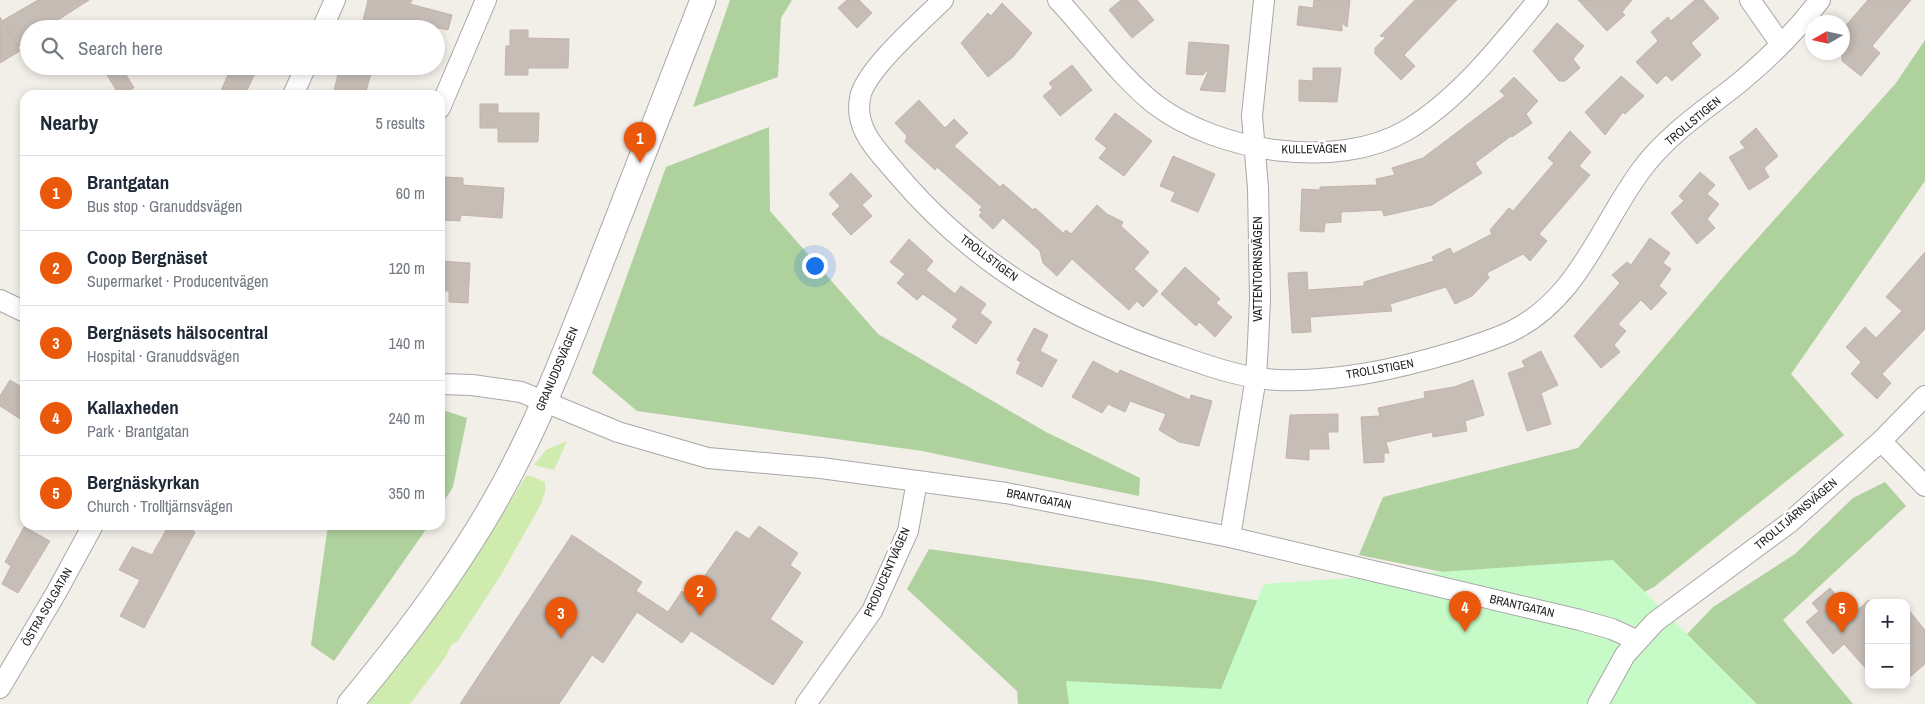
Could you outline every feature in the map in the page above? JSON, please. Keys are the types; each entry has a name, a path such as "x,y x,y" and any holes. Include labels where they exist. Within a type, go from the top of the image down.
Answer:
{"street":[{"path":"326,20 335,0"},
{"path":"445,96 486,0"},
{"name":"GRANUDDSVÄGEN","path":"350,704 403,641 479,529 520,454 544,400 703,0"},
{"name":"TROLLSTIGEN","path":"943,0 885,60 861,91 859,118 865,135 903,181 958,235 997,268 1088,322 1136,342 1206,365 1277,380 1365,375 1410,365 1475,345 1511,331 1539,315 1553,303 1583,266 1614,210 1645,165 1669,139 1742,80 1820,0"},
{"name":"KULLEVÄGEN","path":"1058,0 1137,88 1174,117 1210,135 1255,147 1315,152 1355,148 1378,143 1406,131 1430,115 1452,96 1538,0"},
{"name":"VATTENTORNSVÄGEN","path":"1230,536 1256,377 1260,299 1258,188 1252,116 1264,0"},
{"path":"1750,0 1780,43"},
{"path":"295,90 302,75"},
{"path":"0,300 20,310"},
{"name":"BRANTGATAN","path":"445,384 501,388 544,400 618,432 708,458 821,468 1006,493 1230,536 1580,620 1612,629 1636,640"},
{"name":"TROLLTJÄRNSVÄGEN","path":"1598,704 1625,655 1636,640 1673,607 1789,523 1882,441 1925,396"},
{"path":"1882,441 1925,486"},
{"name":"PRODUCENTVÄGEN","path":"806,704 872,611 908,531 917,481"},
{"name":"ÖSTRA SOLGATAN","path":"0,688 90,530"}],"green space":[{"path":"730,0 792,0 781,18 778,77 693,107"},
{"path":"1925,40 1925,181 1791,374 1844,435 1654,587 1616,607 1359,555 1383,497 1578,448 1732,267 1896,83"},
{"path":"769,127 770,211 878,334 1046,432 1140,478 1139,496 922,451 637,411 592,373 666,167"},
{"path":"445,411 467,418 453,487 445,499"},
{"path":"567,441 554,470 534,465 546,450"},
{"path":"526,476 531,476 545,482 545,492 541,504 501,575 457,642 452,644 444,659 410,704 367,704 450,592"},
{"path":"1885,482 1906,506 1783,620 1853,704 1631,704 1646,677 1713,607 1795,554 1853,498"},
{"path":"327,530 426,530 334,661 311,645"},
{"path":"929,549 1153,581 1313,611 1566,704 1018,704 1017,691 907,589"},
{"path":"1613,560 1757,704 1069,704 1066,681 1221,689 1264,584"}],"building":[{"path":"38,0 89,0 58,20 20,20 20,46 18,47 2,21"},
{"path":"368,0 412,0 410,4 452,15 448,30 445,29 445,20 363,20"},
{"path":"847,0 859,0 872,13 857,28 838,8"},
{"path":"1121,0 1137,0 1154,20 1132,38 1109,10"},
{"path":"1314,0 1350,0 1347,27 1342,23 1342,31 1297,25 1299,6 1313,8"},
{"path":"1415,0 1457,0 1404,55 1415,66 1401,80 1375,54 1375,48 1386,37 1380,36"},
{"path":"1578,0 1632,0 1622,12 1625,15 1607,31"},
{"path":"1695,0 1703,0 1719,18 1691,43 1701,55 1672,81 1666,75 1657,84 1636,62 1658,41 1651,32 1668,17 1671,21"},
{"path":"1868,0 1911,0 1872,46 1880,53 1861,76 1842,61 1850,60 1850,21"},
{"path":"1002,3 1032,33 1013,57 988,77 961,43 988,13 991,16"},
{"path":"0,17 20,51 0,63"},
{"path":"1557,23 1584,46 1573,59 1580,68 1565,81 1559,81 1533,51"},
{"path":"510,30 528,30 528,38 569,39 568,68 528,68 528,75 505,75 506,46 510,46"},
{"path":"1189,42 1229,45 1225,92 1200,90 1208,72 1206,71 1203,75 1186,74"},
{"path":"1072,65 1092,90 1060,116 1043,96 1053,88 1049,83"},
{"path":"1313,68 1341,68 1337,102 1299,101 1299,80 1313,81"},
{"path":"107,75 126,75 134,88 130,90 116,90"},
{"path":"228,75 254,75 247,90 221,90"},
{"path":"338,75 371,75 366,90 334,90"},
{"path":"1621,76 1644,96 1625,114 1623,112 1605,135 1585,112"},
{"path":"1514,77 1538,101 1526,114 1532,123 1475,163 1482,173 1432,205 1384,216 1382,210 1341,212 1341,222 1325,223 1324,232 1300,231 1302,189 1320,190 1320,187 1377,185 1376,179 1395,175 1392,168 1423,158 1505,96 1500,91"},
{"path":"919,100 945,128 954,119 968,133 954,146 1000,187 1003,184 1033,210 1035,208 1063,233 1066,230 1071,234 1097,205 1107,214 1123,222 1121,226 1149,252 1134,269 1158,291 1143,307 1137,301 1129,310 1072,259 1057,276 1043,263 1040,251 1003,218 993,229 979,216 982,212 979,210 982,207 937,167 935,170 905,142 907,136 895,123"},
{"path":"480,104 498,104 498,113 539,113 538,142 498,142 498,128 480,128"},
{"path":"1115,113 1152,141 1124,176 1099,158 1107,148 1095,139"},
{"path":"1756,128 1778,156 1764,168 1769,177 1749,190 1729,157 1745,148 1740,142"},
{"path":"1570,131 1591,152 1579,166 1590,175 1539,234 1547,241 1530,261 1523,254 1487,273 1489,278 1472,296 1455,304 1446,287 1390,304 1392,311 1310,317 1311,332 1292,333 1288,273 1307,272 1308,290 1364,286 1364,282 1434,261 1432,257 1450,248 1453,254 1492,234 1490,230 1509,208 1513,211 1554,163 1548,158"},
{"path":"1173,156 1215,174 1198,212 1171,201 1175,192 1160,186"},
{"path":"1700,172 1715,185 1707,194 1719,204 1707,219 1715,228 1697,244 1671,213 1684,201 1679,196"},
{"path":"851,173 872,196 862,205 872,216 851,235 832,214 840,206 829,194"},
{"path":"445,177 463,178 463,185 504,188 502,218 461,215 460,221 445,220"},
{"path":"1650,238 1670,253 1663,263 1671,269 1659,286 1667,293 1651,310 1641,300 1618,324 1626,331 1614,345 1620,352 1601,368 1574,336 1620,283 1612,275 1627,262 1631,265"},
{"path":"909,239 933,261 926,270 955,294 961,286 986,304 980,313 992,322 976,344 952,327 958,319 923,294 917,300 897,283 905,274 890,262"},
{"path":"1925,252 1925,329 1882,374 1891,383 1877,399 1851,374 1861,362 1846,347 1865,327 1876,338 1902,311 1886,297"},
{"path":"445,261 470,263 468,303 449,302 449,291 445,291"},
{"path":"1185,267 1220,299 1216,303 1232,317 1215,337 1199,322 1196,326 1161,294"},
{"path":"1034,328 1048,335 1040,351 1057,360 1042,387 1016,373 1021,362 1017,360"},
{"path":"1541,351 1558,385 1541,393 1551,424 1527,431 1508,373 1525,367 1522,361"},
{"path":"1093,361 1118,374 1120,370 1190,400 1191,395 1212,401 1199,446 1179,442 1159,430 1166,414 1130,401 1125,412 1108,404 1102,413 1072,397"},
{"path":"10,380 20,386 20,419 0,406 0,396"},
{"path":"1473,380 1484,415 1465,421 1467,431 1433,437 1432,432 1386,442 1389,453 1384,453 1384,462 1364,463 1361,417 1380,416 1378,408 1425,398 1424,392 1454,387"},
{"path":"1338,414 1338,432 1328,432 1329,449 1309,449 1309,460 1286,458 1290,415"},
{"path":"759,526 798,553 790,565 801,573 770,619 803,642 773,685 691,631 682,643 637,612 603,663 592,655 559,704 460,704 572,535 642,582 636,591 668,612 682,591 690,597 736,531 749,539"},
{"path":"22,530 30,530 50,541 18,593 2,584 11,566 5,562"},
{"path":"166,530 191,530 195,532 144,628 120,616 140,580 119,570 132,547 152,555"},
{"path":"1830,588 1853,614 1865,604 1865,668 1844,644 1833,654 1806,622 1819,611 1812,603"},
{"path":"1910,612 1925,630 1925,664 1910,677"}],"place":[{"name":"Brantgatan","path":"640,163"},
{"name":"Coop Bergnäset","path":"700,616"},
{"name":"Kallaxheden","path":"1465,632"},
{"name":"Bergnäskyrkan","path":"1842,633"},
{"name":"Bergnäsets hälsocentral","path":"561,638"}]}
